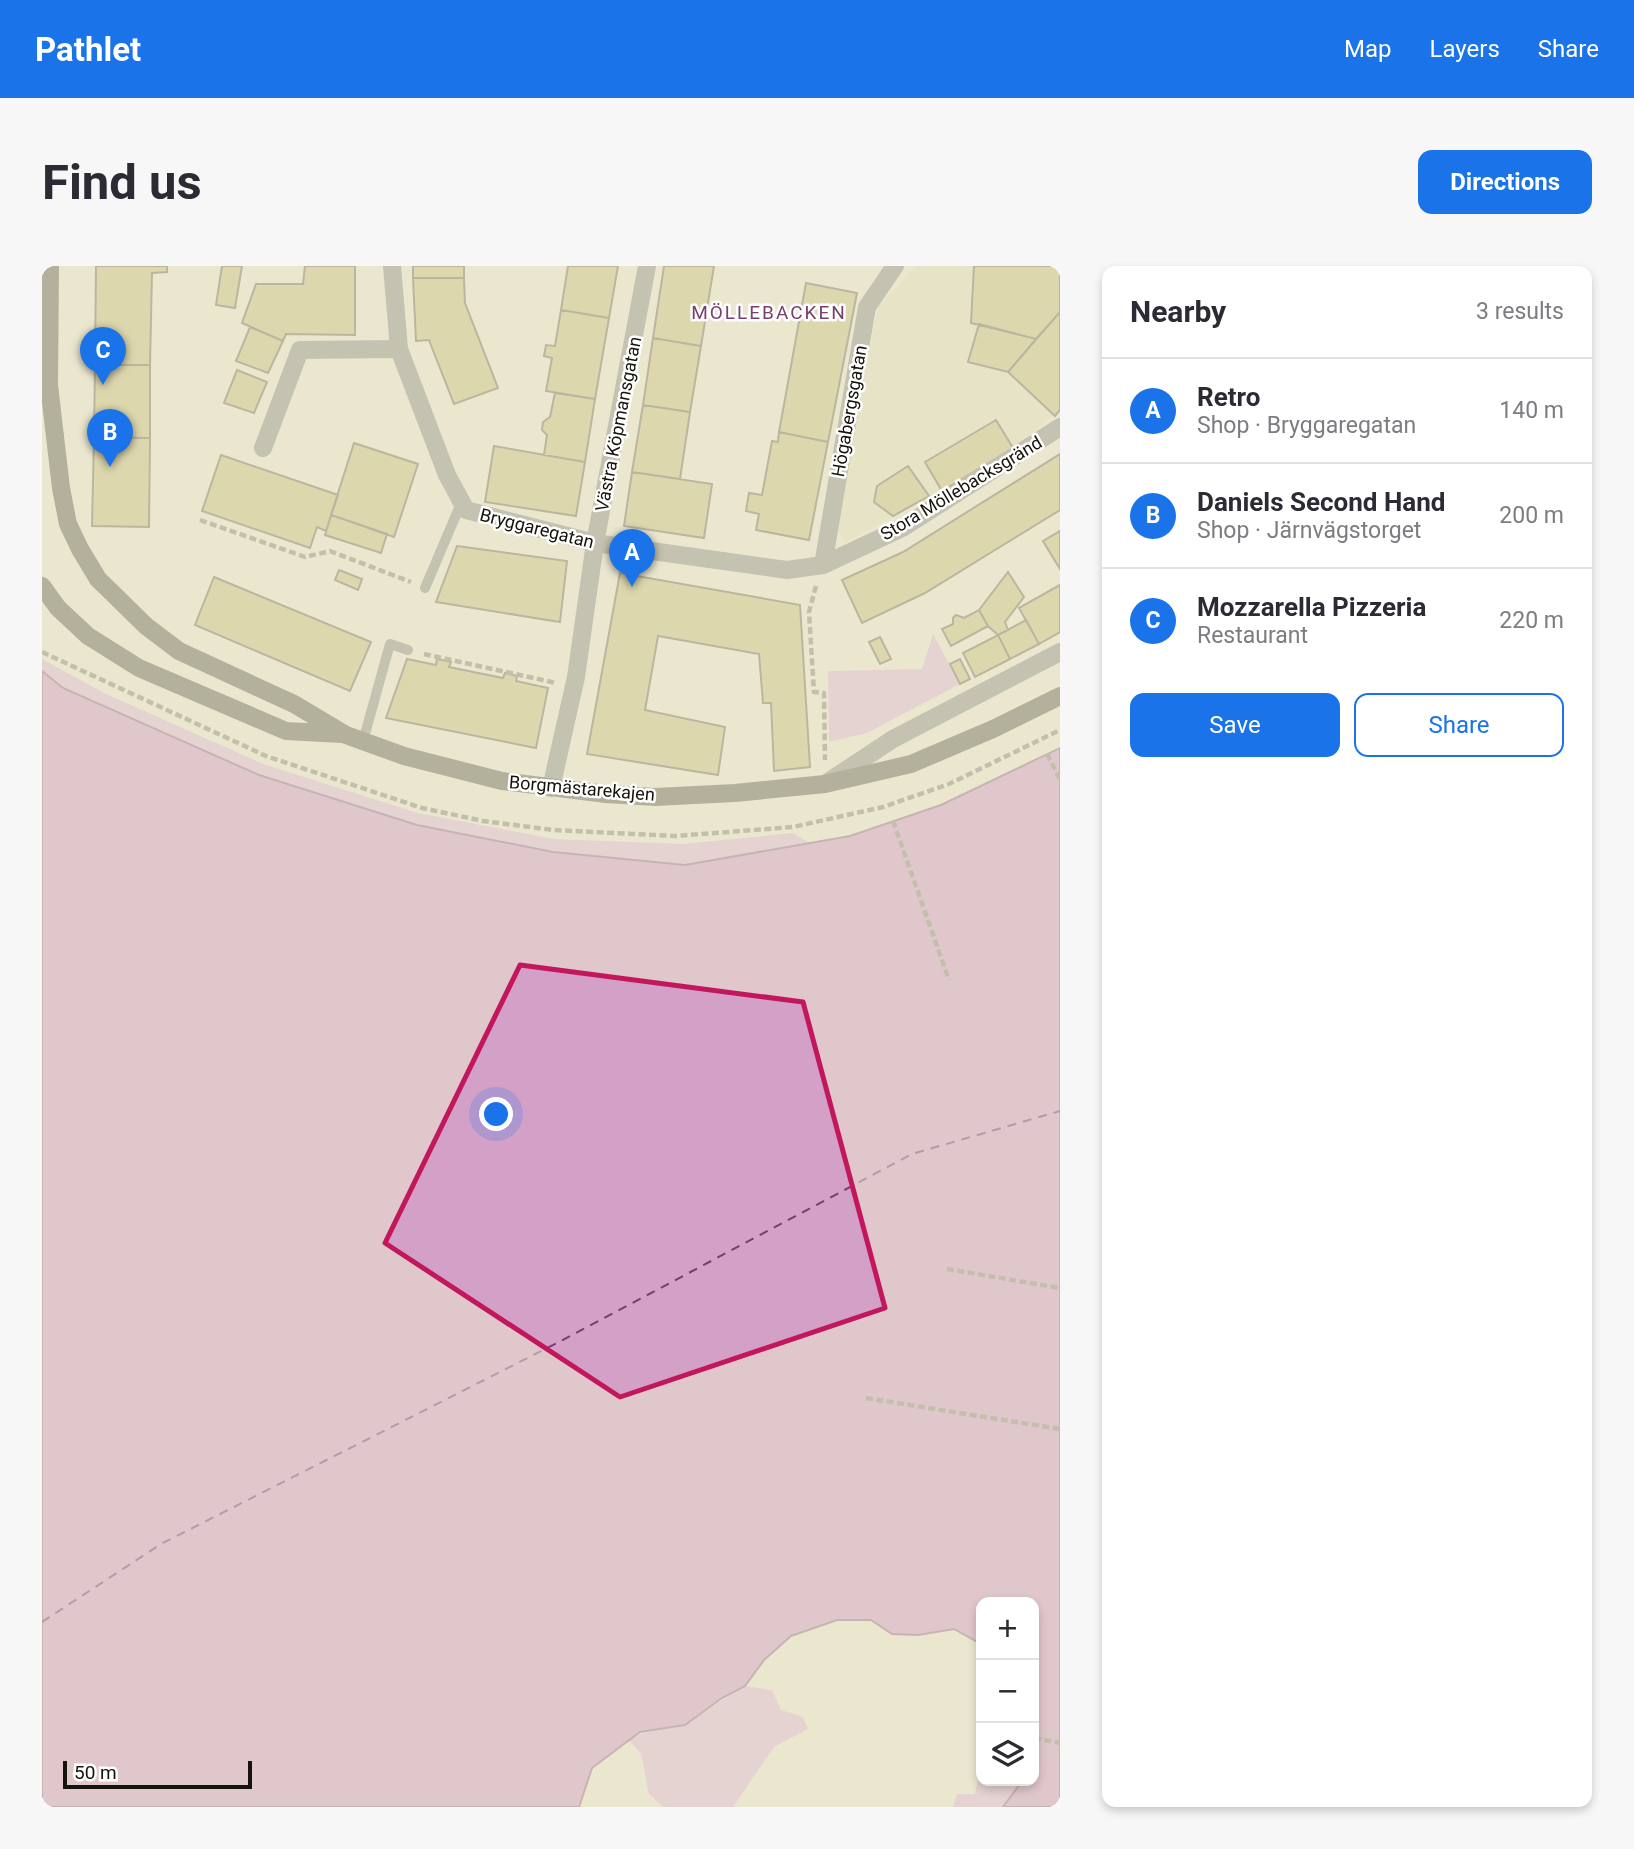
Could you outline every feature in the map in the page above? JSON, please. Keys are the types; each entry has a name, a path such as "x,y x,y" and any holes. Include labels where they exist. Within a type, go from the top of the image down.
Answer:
{"main road":[{"name":"Borgmästarekajen","path":"47,272 49,386 61,488 68,524 98,579 146,626 179,651 294,704 354,738 404,756 502,781 655,797 734,793 825,784 911,764 993,729 1060,696"},
{"name":"Borgmästarekajen","path":"42,586 58,608 88,636 139,668 286,731 354,738"}],"street":[{"name":"Bryggaregatan","path":"392,266 399,349 447,475 466,510 596,543 787,570 822,565"},
{"name":"Västra Köpmansgatan","path":"551,788 574,687 596,543 647,266"},
{"name":"Högabergsgatan","path":"822,565 867,307 895,266"},
{"path":"263,449 300,350 399,349"},
{"name":"Stora Möllebacksgränd","path":"822,565 904,527 1060,427"},
{"name":"Borgmästarekajen","path":"825,784 893,739 1060,652"}],"lane":[{"path":"425,588 462,501"},
{"path":"354,738 390,644 408,650"}],"path":[{"path":"200,520 305,557 330,551 425,588"},
{"path":"809,612 814,692 824,694 824,749"},
{"path":"408,650 574,687"},
{"path":"1047,754 1060,779"},
{"path":"893,821 949,980"},
{"path":"947,1269 1060,1287"},
{"path":"866,1398 1060,1429"},
{"path":"1039,1739 1060,1743"}],"highlighted area":[{"path":"520,965 803,1002 885,1308 620,1397 385,1243"}],"shaded area":[{"name":"MÖLLEBACKEN","path":"916,266 1060,266 1060,410 1013,448 942,491 846,542 836,528 878,307"},
{"path":"933,634 960,684 867,733 829,742 828,671 922,669"},
{"path":"42,659 104,693 263,764 418,813 554,839 683,844 793,833 810,843 685,865 553,852 417,825 259,775 63,688 42,671"},
{"path":"42,671 63,688 259,775 417,825 553,852 685,865 850,836 941,805 1060,748 1060,1807 1003,1807 1019,1786 1039,1786 1039,1597 976,1597 976,1641 954,1629 918,1635 892,1634 871,1620 837,1620 791,1636 764,1660 745,1686 722,1698 685,1725 640,1732 592,1768 579,1807 42,1807"},
{"path":"745,1686 772,1690 781,1710 803,1717 808,1729 774,1747 733,1807 663,1807 649,1794 641,1754 629,1740 643,1733 688,1723"},
{"path":"977,1786 1039,1786 1060,1807 953,1807 957,1794 975,1794"}],"building":[{"path":"96,266 167,266 167,272 152,273 150,365 95,365"},
{"path":"222,266 242,266 235,308 216,305"},
{"path":"305,266 355,266 355,335 286,334 283,341 242,323 256,284 303,284"},
{"path":"413,266 464,266 464,278 413,278"},
{"path":"568,266 618,266 609,318 561,310"},
{"path":"664,266 714,266 701,346 653,338"},
{"path":"974,266 1060,266 1060,312 1036,339 971,323"},
{"path":"413,278 464,278 465,303 498,388 454,404 429,340 416,341"},
{"path":"806,283 857,293 828,442 779,432"},
{"path":"561,310 609,318 595,399 546,391 552,358 544,356 546,345 555,346"},
{"path":"1060,312 1060,410 1055,416 1008,372"},
{"path":"979,324 1036,339 1008,372 968,362"},
{"path":"250,327 283,341 268,373 236,361"},
{"path":"653,338 701,346 690,412 643,405"},
{"path":"95,365 150,365 150,438 94,437"},
{"path":"237,370 267,382 254,413 224,403"},
{"path":"555,393 595,399 585,462 544,455 547,435 542,430 543,422 550,417"},
{"path":"643,405 690,412 680,479 632,472"},
{"path":"996,420 1013,448 942,491 925,462"},
{"path":"779,432 828,442 809,540 756,530 759,514 746,511 749,493 762,495 772,441 778,442"},
{"path":"94,437 150,438 149,527 92,526"},
{"path":"354,443 418,464 394,537 331,515"},
{"path":"494,446 585,462 576,516 485,502"},
{"path":"1060,454 1060,510 925,593 862,623 842,580 903,552"},
{"path":"221,455 338,495 326,531 317,527 310,548 202,511"},
{"path":"908,466 929,496 893,516 874,502 877,486"},
{"path":"632,472 712,484 704,538 624,526"},
{"path":"331,515 387,534 381,553 325,535"},
{"path":"1060,531 1060,569 1043,541"},
{"path":"457,546 567,561 560,622 436,602"},
{"path":"339,570 362,579 358,590 335,580"},
{"path":"1008,572 1024,597 1005,622 1008,630 998,635 988,626 979,610"},
{"path":"620,573 800,605 810,767 774,771 771,703 763,703 759,654 658,636 645,710 725,727 718,775 587,754"},
{"path":"214,577 371,642 350,691 195,625"},
{"path":"1060,585 1060,632 1039,644 1019,608"},
{"path":"979,610 988,626 951,646 942,629 953,624 956,615 964,618"},
{"path":"1026,620 1039,644 1010,659 998,635"},
{"path":"998,635 1010,659 975,677 963,653"},
{"path":"880,637 891,659 880,664 869,642"},
{"path":"407,659 436,665 437,659 451,662 449,667 503,678 505,673 517,676 516,681 548,688 536,748 386,718"},
{"path":"960,659 970,679 960,684 950,664"}],"ferry route":[{"path":"42,1622 161,1544 561,1341 912,1154 1060,1111"}],"place":[{"name":"Mozzarella Pizzeria","path":"103,385"},
{"name":"Daniels Second Hand","path":"110,467"},
{"name":"Retro","path":"632,587"}],"district":[{"name":"MÖLLEBACKEN","path":"769,312"}]}
